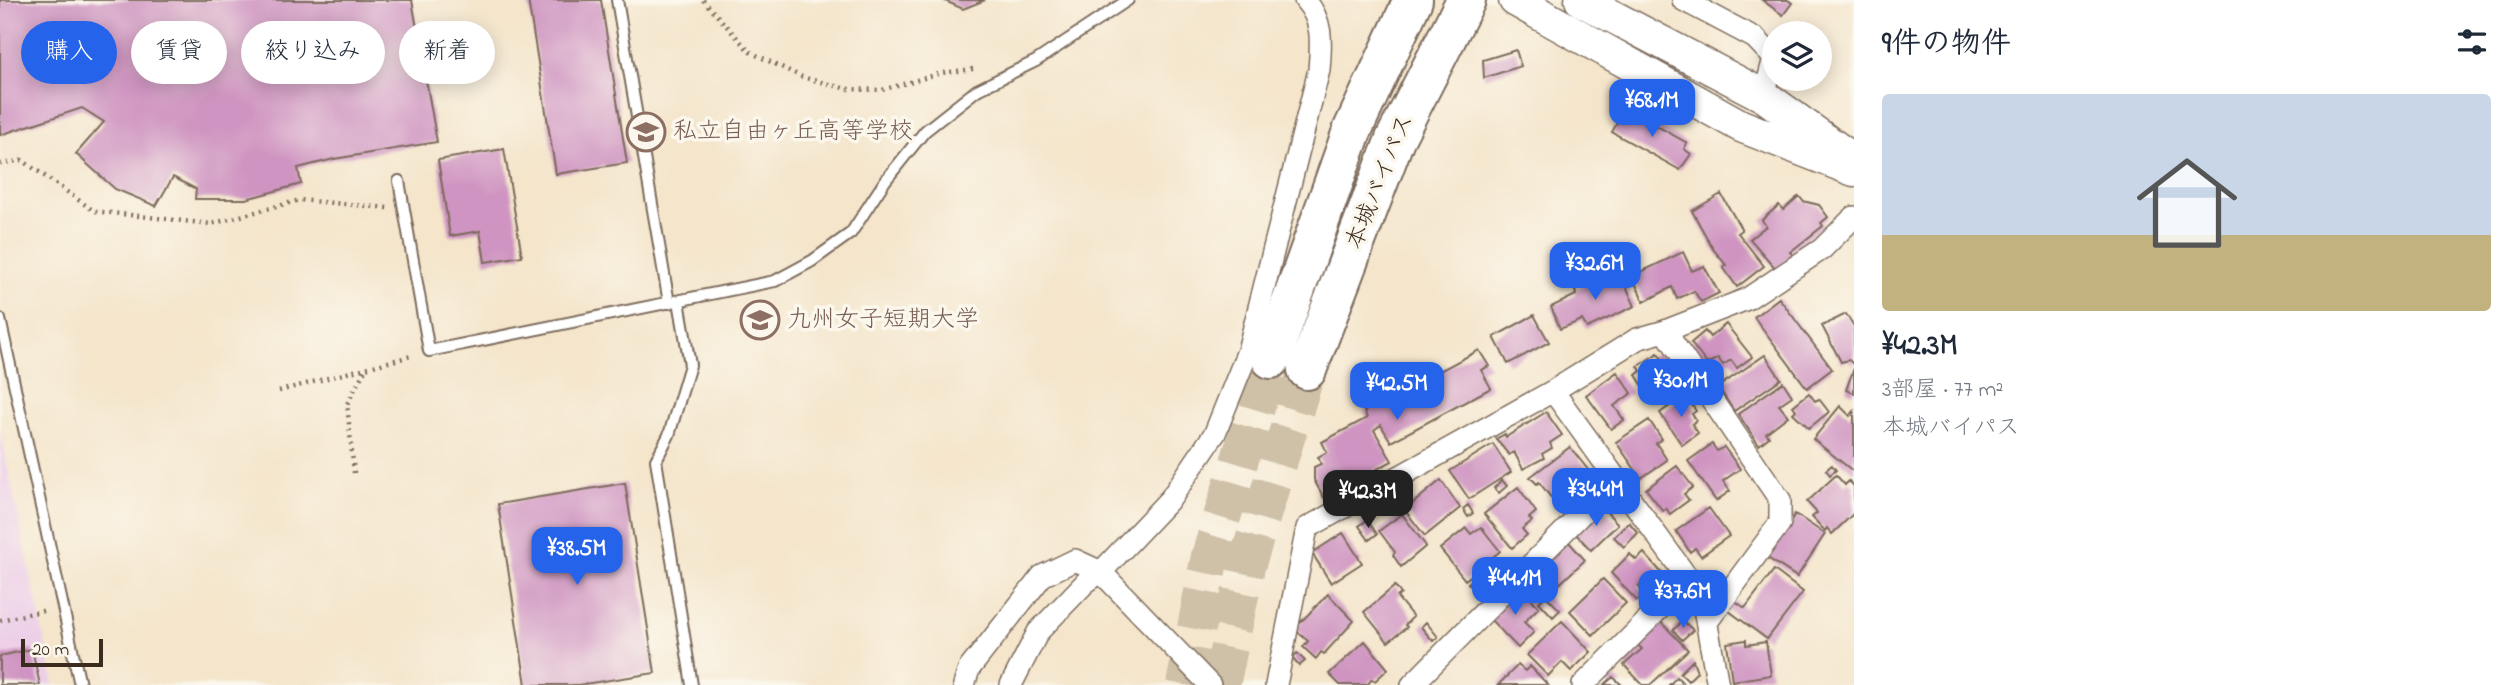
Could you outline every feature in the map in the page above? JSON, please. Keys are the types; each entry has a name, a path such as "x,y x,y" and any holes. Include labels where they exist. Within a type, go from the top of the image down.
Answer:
{"highway":[{"name":"本城バイパス","path":"1413,0 1352,131 1289,365 1395,139 1466,0"}],"street":[{"path":"1011,685 1038,632 1086,582 1101,572 1171,498 1215,433 1248,351 1319,70 1322,35 1312,8 1306,0"},
{"path":"1515,0 1741,126 1854,170"},
{"path":"1581,0 1764,96 1854,161"},
{"path":"1683,0 1755,38 1773,58 1764,96"},
{"path":"1276,685 1307,528 1553,391 1637,340 1747,299 1822,249 1854,217"},
{"path":"1665,331 1780,500 1780,523 1707,622"},
{"path":"1553,391 1702,598 1718,685"},
{"path":"1412,685 1617,478"},
{"path":"964,685 969,669 1042,576 1075,560 1101,572 1210,685"},
{"path":"1583,685 1689,579"}],"lane":[{"path":"617,0 674,302 690,365 668,435 656,460 692,685"},
{"path":"399,181 429,351 775,281 813,261 850,233 925,131 977,90 1036,61 1128,0"},
{"path":"0,319 80,685"}],"path":[{"path":"703,0 750,52 802,77 847,89 883,90 942,73 977,68"},
{"path":"0,164 22,160 94,211 107,213 211,224 300,200 404,209"},
{"path":"279,391 429,351"},
{"path":"354,473 347,404 366,369"},
{"path":"0,620 63,607"}],"shaded area":[{"path":"0,430 54,685 0,685"}],"building":[{"path":"0,0 412,0 416,21 399,21 399,84 427,84 437,142 334,159 298,168 301,184 246,199 195,199 196,189 173,177 156,206 115,189 76,154 104,122 82,108 0,135"},
{"path":"528,0 601,0 627,163 556,174"},
{"path":"943,0 985,0 963,9"},
{"path":"1762,0 1788,0 1792,3 1783,15"},
{"path":"1516,50 1521,66 1484,78 1483,60"},
{"path":"1625,108 1687,143 1684,149 1691,154 1680,170 1612,132"},
{"path":"504,149 522,256 485,262 480,231 450,236 438,160"},
{"path":"1721,194 1742,230 1738,233 1764,266 1737,287 1692,211"},
{"path":"1799,196 1803,201 1819,205 1828,217 1821,223 1823,226 1790,252 1793,255 1776,269 1750,239 1766,226 1762,220 1779,205 1783,210"},
{"path":"1683,252 1692,271 1704,266 1719,293 1701,302 1694,291 1677,299 1672,287 1644,302 1632,276"},
{"path":"1618,269 1635,306 1587,328 1582,320 1560,329 1551,307 1576,295 1575,290"},
{"path":"1779,298 1832,369 1807,388 1754,317"},
{"path":"1846,314 1854,326 1854,365 1849,360 1841,362 1822,326"},
{"path":"1534,315 1549,342 1508,364 1494,337"},
{"path":"1726,324 1752,357 1737,368 1731,360 1723,365 1718,358 1707,364 1691,343 1705,331 1710,337"},
{"path":"1479,350 1489,366 1481,370 1491,388 1391,442 1381,425 1374,430 1392,461 1324,498 1314,480 1314,467 1321,464 1318,457 1327,452 1322,442 1367,418 1364,411"},
{"path":"1658,353 1671,372 1662,378 1668,389 1652,400 1636,375 1641,371 1638,366"},
{"path":"1765,355 1781,379 1734,411 1718,387"},
{"path":"1854,368 1854,393 1846,390"},
{"path":"1617,372 1632,393 1614,406 1624,420 1611,429 1586,395"},
{"path":"1783,382 1792,396 1779,405 1788,416 1766,433 1769,437 1759,445 1738,414"},
{"path":"1809,393 1815,401 1819,399 1829,412 1809,428 1793,413 1796,410 1793,406"},
{"path":"1685,395 1696,411 1692,414 1696,420 1692,424 1698,433 1682,445 1660,413"},
{"path":"1840,406 1850,416 1854,411 1854,472 1813,439"},
{"path":"1546,412 1562,435 1550,443 1552,448 1542,454 1544,458 1523,469 1514,452 1509,455 1496,439 1505,434 1506,437"},
{"path":"1649,420 1662,439 1656,443 1667,460 1641,478 1616,442"},
{"path":"1493,444 1511,472 1469,499 1450,471"},
{"path":"1712,444 1717,451 1724,447 1740,469 1723,481 1730,491 1716,501 1688,461"},
{"path":"1570,447 1589,471 1573,484 1578,489 1566,498 1561,493 1553,500 1539,482 1537,484 1530,477"},
{"path":"1832,465 1836,470 1830,475 1826,470"},
{"path":"1677,466 1693,487 1684,494 1689,500 1670,514 1666,508 1663,511 1646,489"},
{"path":"1836,475 1845,485 1849,481 1854,486 1854,513 1832,534 1827,528 1825,531 1812,517 1817,513 1807,502"},
{"path":"1441,480 1460,508 1425,536 1401,505 1408,499 1412,504"},
{"path":"1502,480 1507,486 1499,493 1494,488"},
{"path":"625,483 655,673 578,685 526,685 498,504"},
{"path":"1518,487 1536,512 1529,518 1532,521 1522,529 1527,535 1512,548 1484,514"},
{"path":"1468,505 1473,513 1468,517 1463,509"},
{"path":"1602,507 1618,524 1591,550 1575,533"},
{"path":"1709,508 1729,536 1701,556 1695,548 1690,552 1676,531"},
{"path":"1402,514 1426,546 1401,567 1393,555 1395,552 1379,531"},
{"path":"1795,514 1825,534 1797,577 1763,555 1778,540"},
{"path":"1367,520 1377,534 1369,540 1359,526"},
{"path":"1629,522 1638,533 1624,547 1614,537"},
{"path":"1481,527 1500,551 1494,559 1465,580 1440,549 1466,528 1471,534"},
{"path":"1343,533 1362,563 1331,583 1312,553"},
{"path":"1568,541 1585,560 1553,590 1539,575 1552,563 1548,559"},
{"path":"1644,553 1661,572 1651,581 1647,577 1638,586 1645,594 1637,601 1611,573 1630,554 1636,560"},
{"path":"1774,570 1803,592 1767,639 1725,608 1732,599 1745,608"},
{"path":"1475,577 1483,587 1476,592 1468,583"},
{"path":"1603,579 1626,603 1593,635 1570,611"},
{"path":"1395,586 1401,594 1397,597 1413,617 1405,625 1407,627 1388,642 1364,612"},
{"path":"1520,588 1539,607 1524,622 1534,632 1518,648 1489,618"},
{"path":"1328,594 1354,621 1324,654 1321,652 1316,659 1303,647 1308,641 1294,629"},
{"path":"1546,596 1560,610 1553,617 1539,602"},
{"path":"1562,621 1591,652 1571,671 1562,662 1548,676 1527,655"},
{"path":"1683,621 1693,630 1682,640 1673,630"},
{"path":"1426,622 1438,637 1433,641 1421,627"},
{"path":"1661,622 1688,650 1650,685 1643,685 1624,665 1642,649 1637,644"},
{"path":"1746,640 1746,645 1766,642 1771,675 1732,681 1727,643"},
{"path":"1365,641 1388,669 1367,685 1340,685 1329,674"},
{"path":"32,649 40,685 0,685 0,656"},
{"path":"1297,653 1305,661 1299,666 1292,658"},
{"path":"1693,660 1697,672 1688,681 1680,673"},
{"path":"1518,665 1525,671 1530,666 1548,685 1498,685"},
{"path":"1613,677 1622,685 1604,685"},
{"path":"1677,677 1685,685 1669,685"}],"tunnel":[{"path":"1185,685 1210,556 1271,359"},
{"path":"1221,685 1246,567 1307,370"}],"place":[{"name":"私立自由ヶ丘高等学校","path":"646,132"},
{"name":"九州女子短期大学","path":"760,320"}]}
